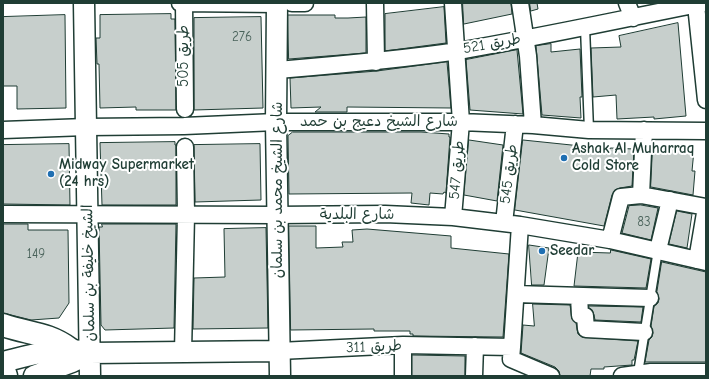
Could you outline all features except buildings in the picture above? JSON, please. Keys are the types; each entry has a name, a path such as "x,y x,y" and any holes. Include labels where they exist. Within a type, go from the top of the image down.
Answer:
{"main road":[{"path":"3,325 49,337 80,351"},
{"path":"3,367 6,376"}],"street":[{"name":"الشيخ خليفة بن سلمان","path":"84,3 88,215 80,351 90,376"},
{"path":"180,3 305,3"},
{"name":"طريق 505","path":"184,3 184,109"},
{"name":"شارع الشيخ محمد بن سلمان","path":"280,376 276,122 277,70 282,3"},
{"path":"375,3 376,62"},
{"name":"طريق 547","path":"453,3 461,122 453,217"},
{"path":"520,3 526,38 533,125"},
{"path":"700,4 706,100"},
{"name":"طريق 521","path":"277,70 376,62 457,51 585,27 630,10 700,4"},
{"name":"شارع الشيخ دعيج بن حمد","path":"3,130 184,126 276,122 461,122 533,125 589,130 706,131"},
{"name":"طريق 545","path":"504,223 515,124"},
{"path":"641,196 644,130"},
{"path":"183,352 186,215 185,147"},
{"path":"610,240 621,196 641,196 706,207 701,261"},
{"path":"658,250 670,200"},
{"name":"شارع البلدية","path":"3,214 385,214 453,217 520,225 610,240 701,261"},
{"path":"520,225 511,359 551,376"},
{"path":"516,294 650,298"},
{"path":"579,296 580,315 585,316 586,329 644,332"},
{"path":"403,345 403,376"},
{"name":"طريق 311","path":"3,362 36,354 80,351 279,351 403,345 512,348"},
{"path":"474,376 475,346"},
{"name":"طريق 311","path":"34,376 72,362 80,351"},
{"path":"622,376 638,373 689,374 706,372"}],"lane":[{"path":"585,27 589,130"},
{"path":"638,373 658,250"}],"place":[{"name":"Ashak Al Muharraq Cold Store","path":"564,158"},
{"name":"Midway Supermarket (24 hrs)","path":"51,174"},
{"name":"Seedar","path":"542,251"}]}
